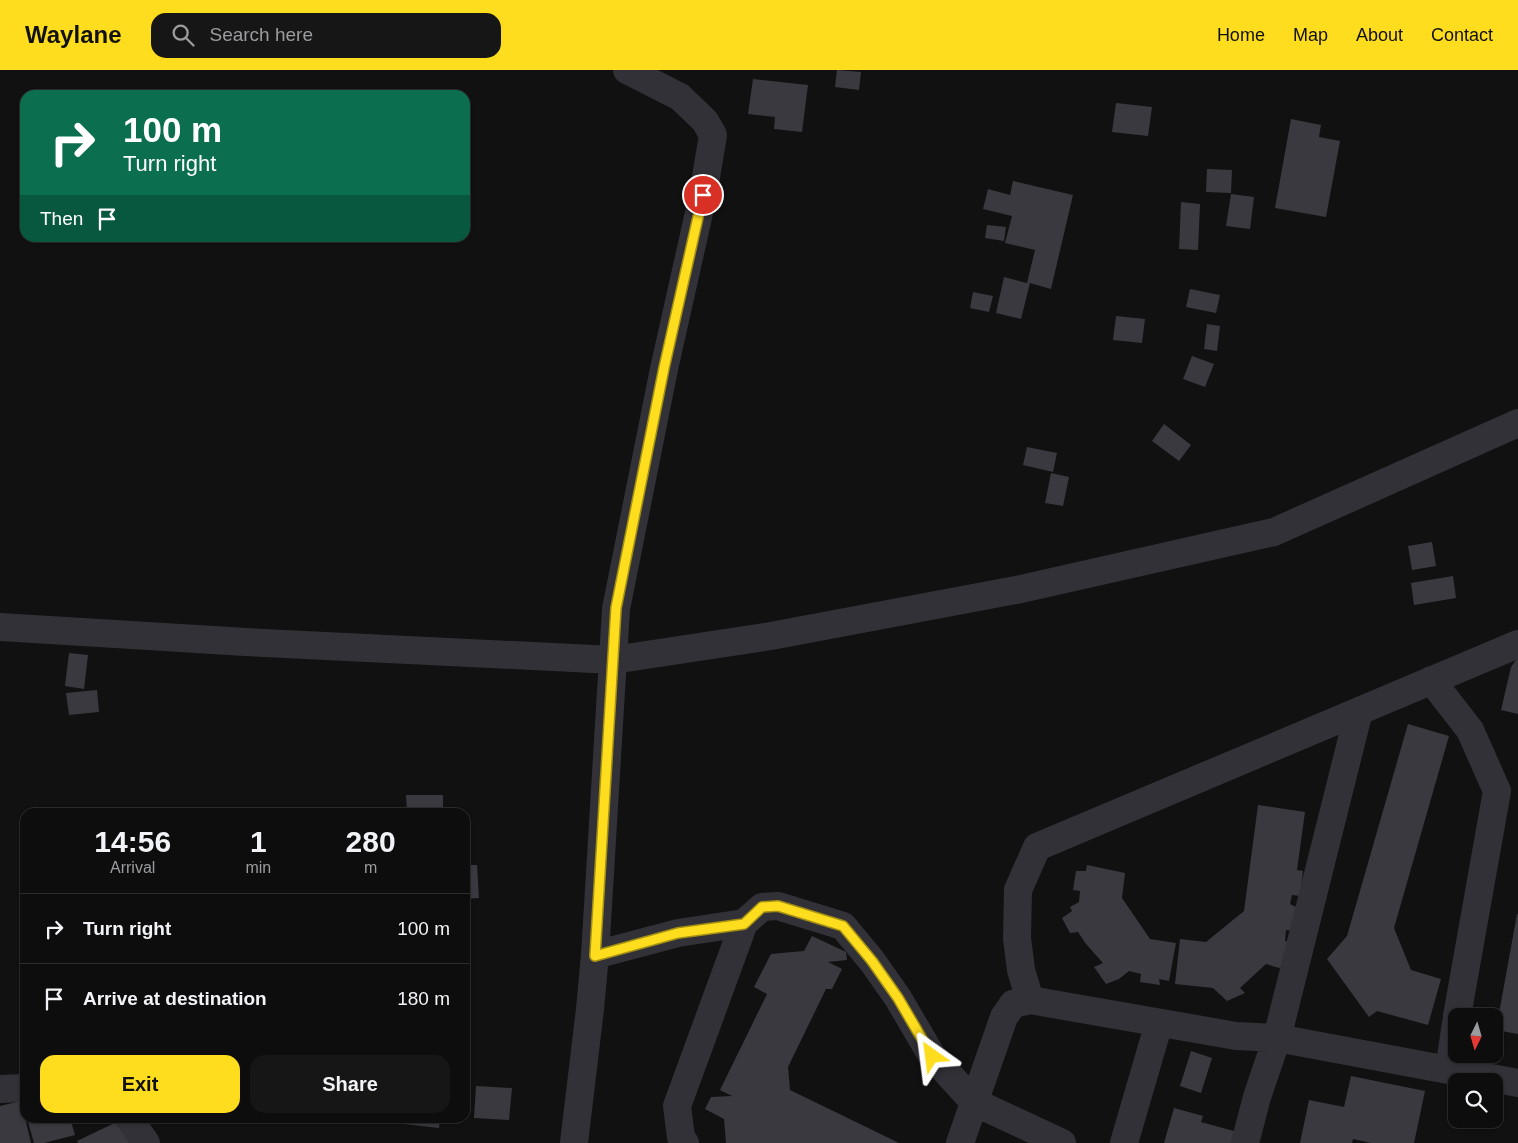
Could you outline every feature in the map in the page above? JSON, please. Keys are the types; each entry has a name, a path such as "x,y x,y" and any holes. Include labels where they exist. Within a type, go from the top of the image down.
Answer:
{"street":[{"path":"574,1143 595,956 616,608 664,368 703,195 713,135 705,121 680,97 627,70"},
{"path":"0,627 246,642 614,660 771,636 1016,590 1274,532 1518,423"},
{"path":"1030,1000 1021,970 1017,938 1018,890 1037,847 1518,644"},
{"path":"1431,680 1470,730 1497,791 1458,1008"},
{"path":"1245,1143 1257,1097 1277,1038 1359,711"},
{"path":"686,1143 681,1137 677,1106 744,924 762,907 778,906 843,926 872,961 893,991 932,1056 974,1102 1062,1143"},
{"path":"595,956 678,933 744,924"},
{"path":"960,1143 1004,1017 1013,1004 1030,1000 1236,1036 1277,1038 1518,1083"},
{"path":"1124,1143 1159,1023"},
{"path":"1449,1070 1450,1063"},
{"path":"0,1089 20,1088"},
{"path":"132,1123 146,1143"}],"building":[{"path":"837,70 861,72 859,90 835,87"},
{"path":"753,79 808,85 802,132 774,129 775,117 748,114"},
{"path":"1116,103 1152,107 1148,136 1112,132"},
{"path":"1291,119 1321,125 1319,137 1340,141 1326,217 1275,208"},
{"path":"1207,169 1232,170 1231,193 1206,192"},
{"path":"1013,181 1073,195 1051,289 1030,283 1021,319 996,313 1004,277 1027,283 1035,250 1005,243 1012,216 983,209 988,189 1010,195"},
{"path":"1231,194 1254,197 1250,229 1226,226"},
{"path":"1181,202 1200,204 1198,250 1179,249"},
{"path":"987,225 1006,227 1004,241 985,238"},
{"path":"1190,289 1220,295 1216,313 1186,307"},
{"path":"973,292 993,296 989,312 970,308"},
{"path":"1116,316 1145,319 1142,343 1113,340"},
{"path":"1207,324 1220,326 1217,351 1204,349"},
{"path":"1192,356 1214,364 1205,387 1183,379"},
{"path":"1164,424 1191,445 1179,461 1152,441"},
{"path":"1027,447 1057,453 1053,472 1023,465"},
{"path":"1051,473 1069,477 1063,506 1045,503"},
{"path":"1432,542 1436,566 1412,570 1408,546"},
{"path":"1453,576 1456,598 1414,605 1411,583"},
{"path":"69,653 88,655 84,689 65,686"},
{"path":"1518,657 1518,714 1501,710 1511,667"},
{"path":"97,690 99,712 69,715 66,693"},
{"path":"1408,724 1449,736 1394,928 1411,970 1441,979 1428,1025 1377,1011 1369,1017 1327,959 1347,936"},
{"path":"406,795 443,795 443,808 407,808"},
{"path":"1258,805 1305,812 1297,870 1303,871 1300,896 1292,895 1290,904 1298,908 1296,931 1286,930 1285,941 1293,942 1291,959 1279,968 1266,964 1240,988 1245,993 1227,1001 1213,988 1175,984 1180,939 1206,942 1244,911"},
{"path":"470,865 477,865 479,898 470,899"},
{"path":"1087,865 1125,873 1122,898 1150,939 1176,943 1169,981 1159,979 1160,985 1140,982 1141,974 1129,971 1119,979 1106,984 1094,967 1103,963 1078,932 1070,933 1062,918 1072,911 1070,907 1079,902 1080,891 1073,890 1076,871 1086,871"},
{"path":"1518,914 1518,1034 1503,1031 1503,1008 1500,1008"},
{"path":"812,936 846,952 847,960 828,962 842,969 832,989 826,989 788,1067 790,1090 899,1143 726,1143 724,1119 705,1109 711,1097 732,1096 720,1090 767,994 754,987 771,954 804,951"},
{"path":"1191,1051 1212,1058 1201,1093 1180,1086"},
{"path":"1351,1076 1425,1091 1414,1143 1371,1143 1353,1139 1352,1143 1300,1143 1309,1100 1344,1107"},
{"path":"476,1086 512,1088 509,1120 474,1118"},
{"path":"20,1101 20,1123 26,1123 31,1143 0,1143 0,1106"},
{"path":"1174,1108 1203,1116 1201,1122 1241,1133 1238,1143 1164,1143"},
{"path":"28,1123 71,1123 75,1135 44,1143 34,1143"},
{"path":"115,1123 127,1123 137,1143 78,1143 77,1141"},
{"path":"404,1123 440,1123 439,1128"}],"route":[{"path":"703,195 664,368 616,608 595,956 678,933 744,924 762,907 778,906 843,926 872,961 898,998 932,1056"}]}
